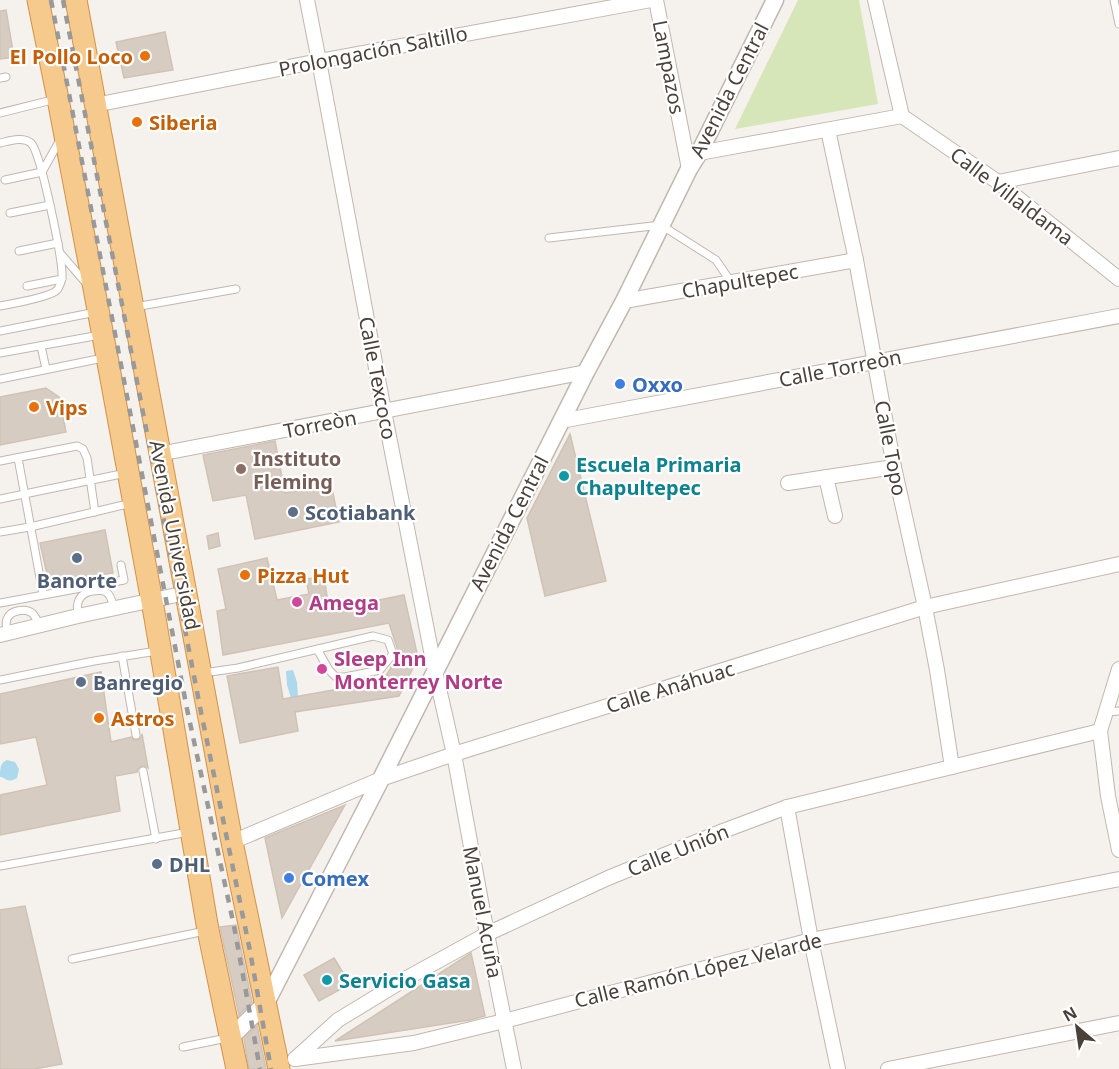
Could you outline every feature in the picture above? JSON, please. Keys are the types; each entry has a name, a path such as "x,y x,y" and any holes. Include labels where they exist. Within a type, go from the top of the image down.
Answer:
{"highway":[{"name":"Avenida Universidad","path":"38,0 103,334 152,601 208,930 231,1037 235,1068"},
{"name":"Avenida Universidad","path":"75,0 232,842 266,1003 284,1063"}],"street":[{"name":"Calle Texcoco","path":"307,0 384,411 435,671 454,754"},
{"name":"Prolongación Saltillo","path":"94,105 651,0"},
{"name":"Lampazos","path":"656,0 688,169"},
{"name":"Avenida Central","path":"231,1037 266,1003 586,372 624,302 688,169 699,153 775,0"},
{"path":"699,153 902,116 875,0"},
{"name":"Calle Villaldama","path":"902,116 998,182 1119,279"},
{"name":"Calle Topo","path":"828,130 856,260 894,467 925,607 952,766"},
{"path":"998,182 1119,158"},
{"name":"Chapultepec","path":"624,302 856,260"},
{"name":"Calle Torreòn","path":"561,421 1119,316"},
{"name":"Torreòn","path":"159,454 586,372"},
{"path":"788,483 894,467"},
{"path":"826,477 835,516"},
{"name":"Calle Anáhuac","path":"232,842 381,779 454,754 925,607 1119,564"},
{"path":"4,634 186,593"},
{"path":"1119,669 1113,711 1100,731 1114,794 1119,850"},
{"name":"Calle Unión","path":"284,1063 338,1020 406,978 487,934 608,878 723,831 787,807 1100,731"},
{"name":"Manuel Acuña","path":"454,754 514,1069"},
{"path":"787,807 811,940 838,1069"},
{"name":"Calle Ramón López Velarde","path":"284,1063 414,1042 504,1021 811,940 1119,879"},
{"path":"888,1069 1119,1023"}],"lane":[{"path":"1114,0 1119,24"},
{"path":"0,113 58,99"},
{"path":"5,180 42,172 64,133"},
{"path":"0,143 21,139 35,148 58,243 62,279 57,291 49,295 0,306"},
{"path":"10,213 50,205"},
{"path":"549,238 661,225 716,260 731,282"},
{"path":"19,251 58,243"},
{"path":"0,331 97,303 60,253"},
{"path":"27,286 62,279"},
{"path":"132,307 236,289"},
{"path":"0,353 103,334"},
{"path":"41,346 46,369"},
{"path":"0,379 107,357"},
{"path":"0,461 78,446 83,449 87,458 95,512"},
{"path":"18,458 43,594"},
{"path":"0,499 128,473"},
{"path":"0,532 134,503"},
{"path":"0,603 124,580 122,566"},
{"path":"78,616 77,602 81,595 89,592 105,591 111,597 114,609"},
{"path":"4,634 6,621 12,612 29,611 40,626"},
{"path":"201,673 238,668 317,649 373,636 388,640 393,654 380,670 336,677 328,670 317,649"},
{"path":"0,680 94,661 160,651"},
{"path":"122,656 136,735"},
{"path":"143,771 156,838"},
{"path":"0,866 192,831"},
{"path":"72,959 208,930"},
{"path":"183,1047 231,1037"}],"green space":[{"path":"798,0 859,0 878,104 735,129"}],"water":[{"path":"293,670 298,697 291,698 286,671"},
{"path":"7,760 15,762 19,769 17,778 13,780 0,777 0,769"}],"building":[{"path":"6,10 14,57 0,59 0,11"},
{"name":"El Pollo Loco","path":"165,32 173,70 124,78 116,42"},
{"path":"46,388 59,397 66,432 0,445 0,397"},
{"name":"Escuela Primaria Chapultepec","path":"570,434 606,581 545,596 527,518"},
{"path":"275,441 285,493 331,484 339,522 255,539 246,495 213,501 203,455"},
{"name":"Banorte","path":"105,530 113,573 49,583 40,543"},
{"path":"218,533 220,546 209,549 207,536"},
{"path":"267,558 277,600 309,594 306,579 324,576 329,610 404,595 418,658 399,696 295,712 298,731 240,743 227,676 278,667 283,699 383,681 399,654 389,623 223,655 217,611 226,609 218,569"},
{"path":"101,672 111,742 131,737 138,740 142,734 148,768 141,766 137,772 115,776 120,811 0,835 0,795 47,785 36,737 0,744 0,694"},
{"name":"Comex","path":"345,805 282,918 265,838"},
{"path":"25,906 62,1064 34,1069 0,1069 0,910"},
{"path":"236,925 252,1002 239,1015 220,927"},
{"path":"471,953 485,1016 335,1041"},
{"name":"Servicio Gasa","path":"334,958 350,984 319,1001 304,975"},
{"path":"257,1026 266,1069 249,1069 244,1039"}],"railway":[{"path":"51,0 187,709 234,926 260,1069"},
{"path":"63,0 200,707 250,951 271,1069"}],"place":[{"name":"El Pollo Loco","path":"145,56"},
{"name":"Siberia","path":"137,122"},
{"name":"Oxxo","path":"620,384"},
{"name":"Vips","path":"34,407"},
{"name":"Instituto Fleming","path":"241,469"},
{"name":"Escuela Primaria Chapultepec","path":"564,476"},
{"name":"Scotiabank","path":"293,512"},
{"name":"Banorte","path":"77,558"},
{"name":"Pizza Hut","path":"245,575"},
{"name":"Amega","path":"297,602"},
{"name":"Sleep Inn Monterrey Norte","path":"322,669"},
{"name":"Banregio","path":"81,682"},
{"name":"Astros","path":"99,718"},
{"name":"DHL","path":"157,864"},
{"name":"Comex","path":"289,878"},
{"name":"Servicio Gasa","path":"327,980"}]}
